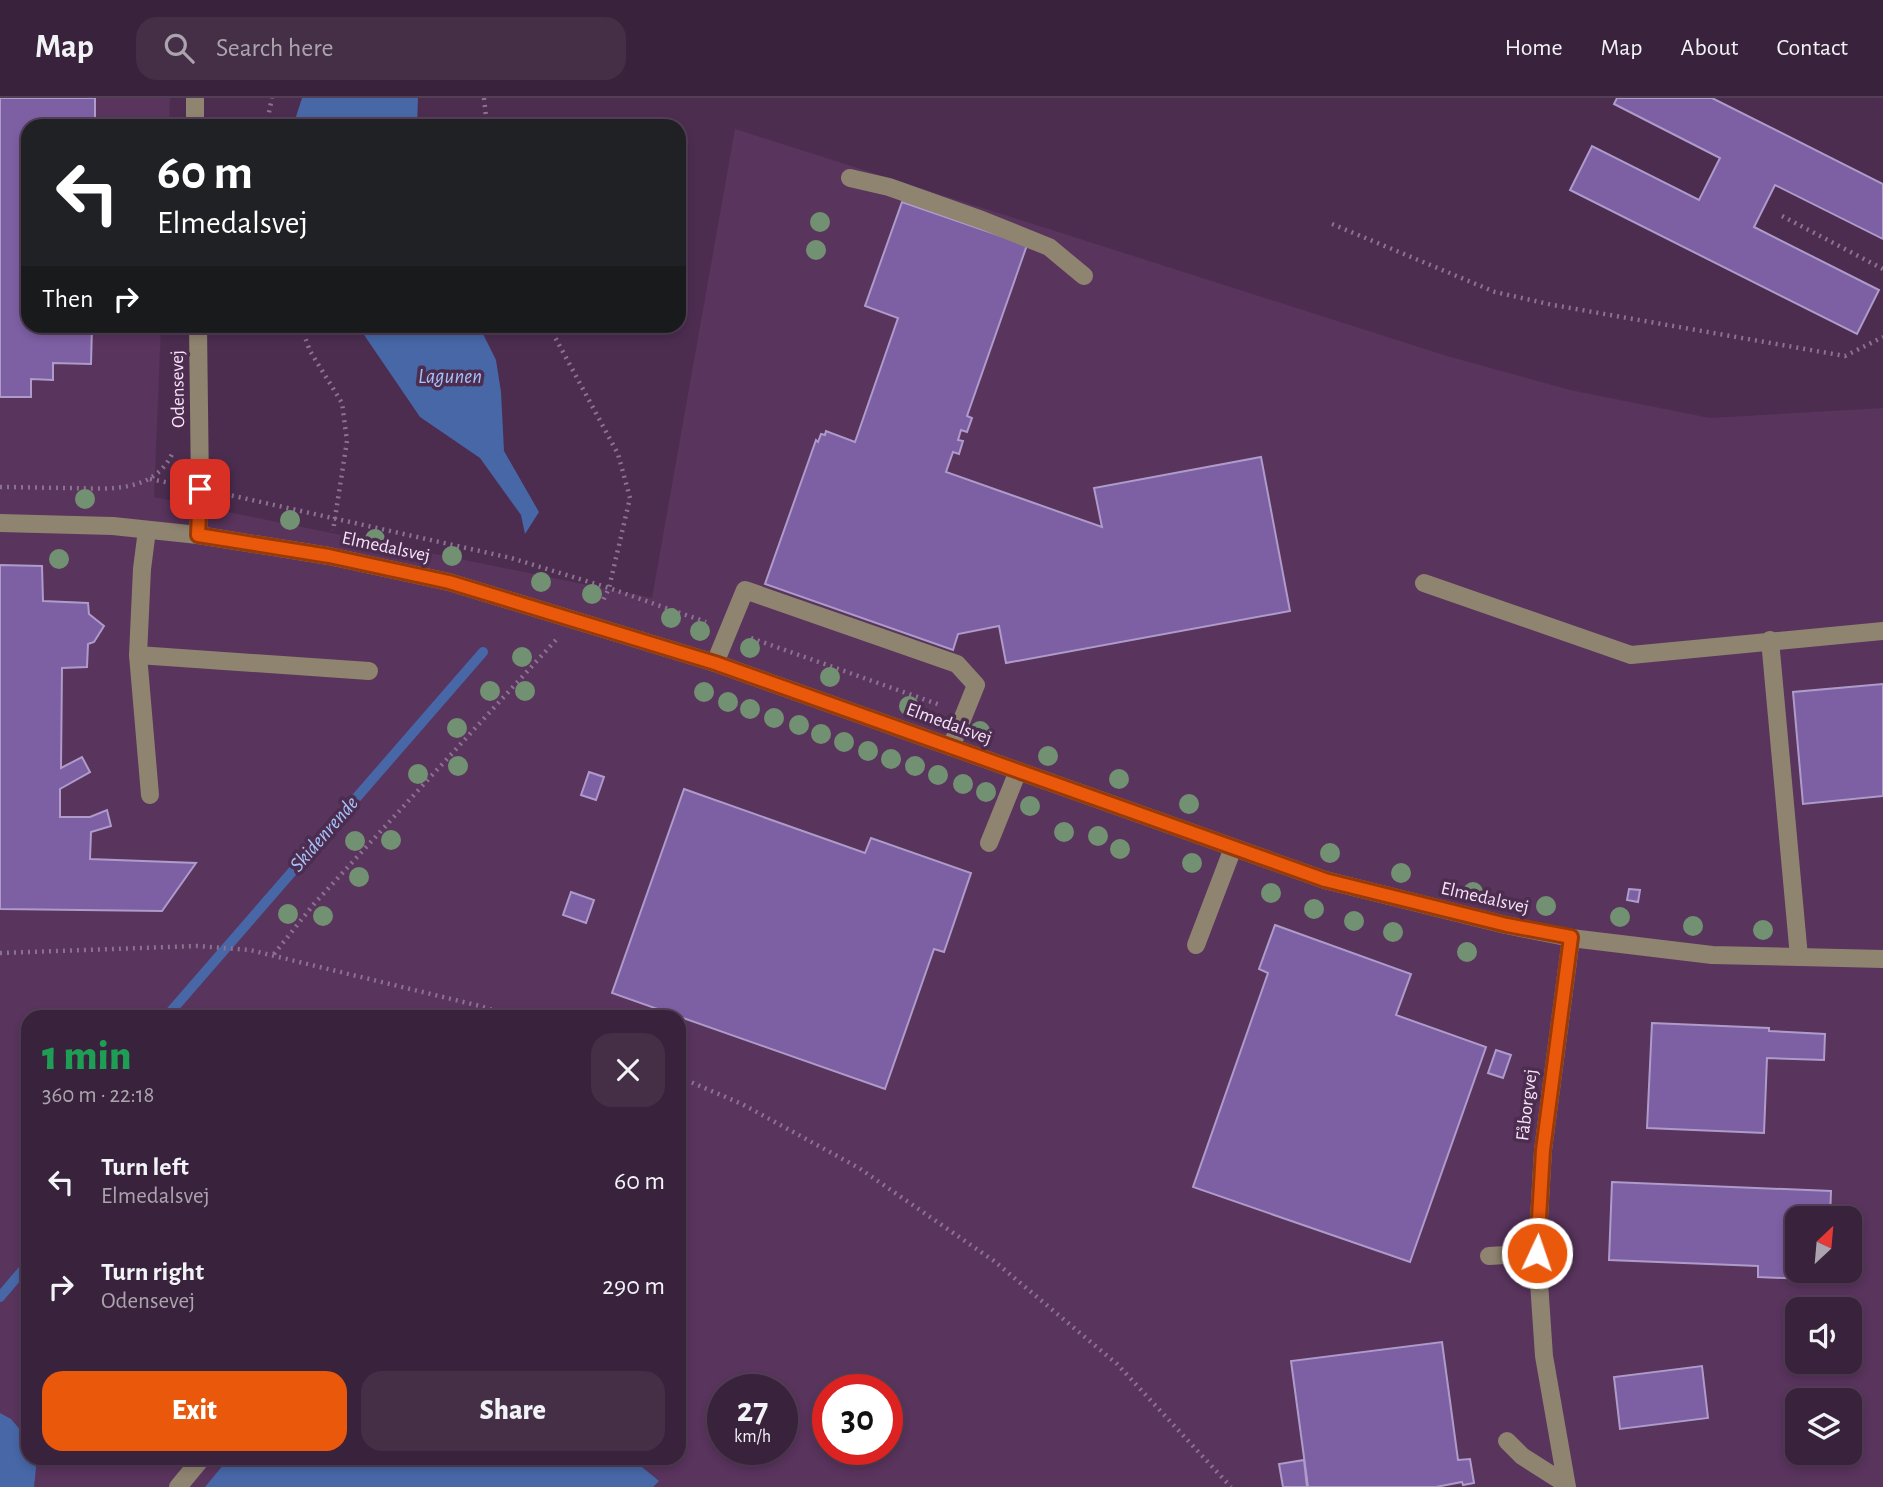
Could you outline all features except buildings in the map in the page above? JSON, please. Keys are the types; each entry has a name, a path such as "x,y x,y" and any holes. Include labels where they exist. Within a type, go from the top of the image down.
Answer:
{"street":[{"path":"195,98 195,119"},
{"path":"850,178 900,191 1049,247 1083,276"},
{"name":"Odensevej","path":"198,333 198,535"},
{"name":"Elmedalsvej","path":"0,523 113,526 198,535 329,556 449,582 715,663 1325,880 1507,925 1571,937 1712,954 1883,959"},
{"path":"147,530 142,569 138,655 150,795"},
{"path":"1424,583 1631,655 1883,631"},
{"path":"715,663 746,590 957,664 976,685 951,747"},
{"path":"1770,640 1799,957"},
{"path":"138,655 369,671"},
{"path":"989,843 1018,771"},
{"path":"1196,945 1233,848"},
{"name":"Fåborgvej","path":"1566,1486 1544,1356 1537,1253 1543,1150 1571,937"},
{"path":"1489,1256 1537,1253"},
{"path":"1507,1441 1522,1456 1566,1486"},
{"path":"178,1487 196,1465"}],"path":[{"path":"268,119 272,98"},
{"path":"484,98 486,119"},
{"path":"1783,216 1883,269"},
{"path":"1332,224 1495,292 1553,305 1845,356 1883,337"},
{"path":"304,333 310,351 342,403 347,442 329,556"},
{"path":"553,333 618,454 630,498 609,588"},
{"path":"0,487 118,489 150,479"},
{"path":"200,489 511,558 609,588 964,714"},
{"path":"274,954 314,904 575,619"},
{"path":"0,953 197,946 250,950 493,1010"},
{"path":"686,1080 742,1104 859,1168 994,1261 1117,1364 1231,1487"}],"shaded area":[{"path":"0,98 170,98 169,119 21,119 21,333 161,333 154,497 652,598 735,129 1447,356 1570,390 1710,418 1883,408 1883,1487 0,1487"}],"water":[{"path":"302,98 418,98 417,119 295,119"},
{"name":"Lagunen","path":"363,333 482,333 496,360 501,392 504,451 539,512 525,534 521,515 480,458 420,417"},
{"path":"0,1413 11,1419 21,1431 21,1465 36,1465 36,1468 34,1487 0,1487"},
{"path":"223,1465 640,1465 659,1481 653,1487 205,1487"}],"waterway":[{"name":"Skidenrende","path":"172,1010 483,652"},
{"name":"Skidenrende","path":"0,1297 21,1272"}],"route":[{"path":"200,489 198,535 329,556 449,582 715,663 1325,880 1507,925 1571,937 1543,1150 1537,1253"}]}
